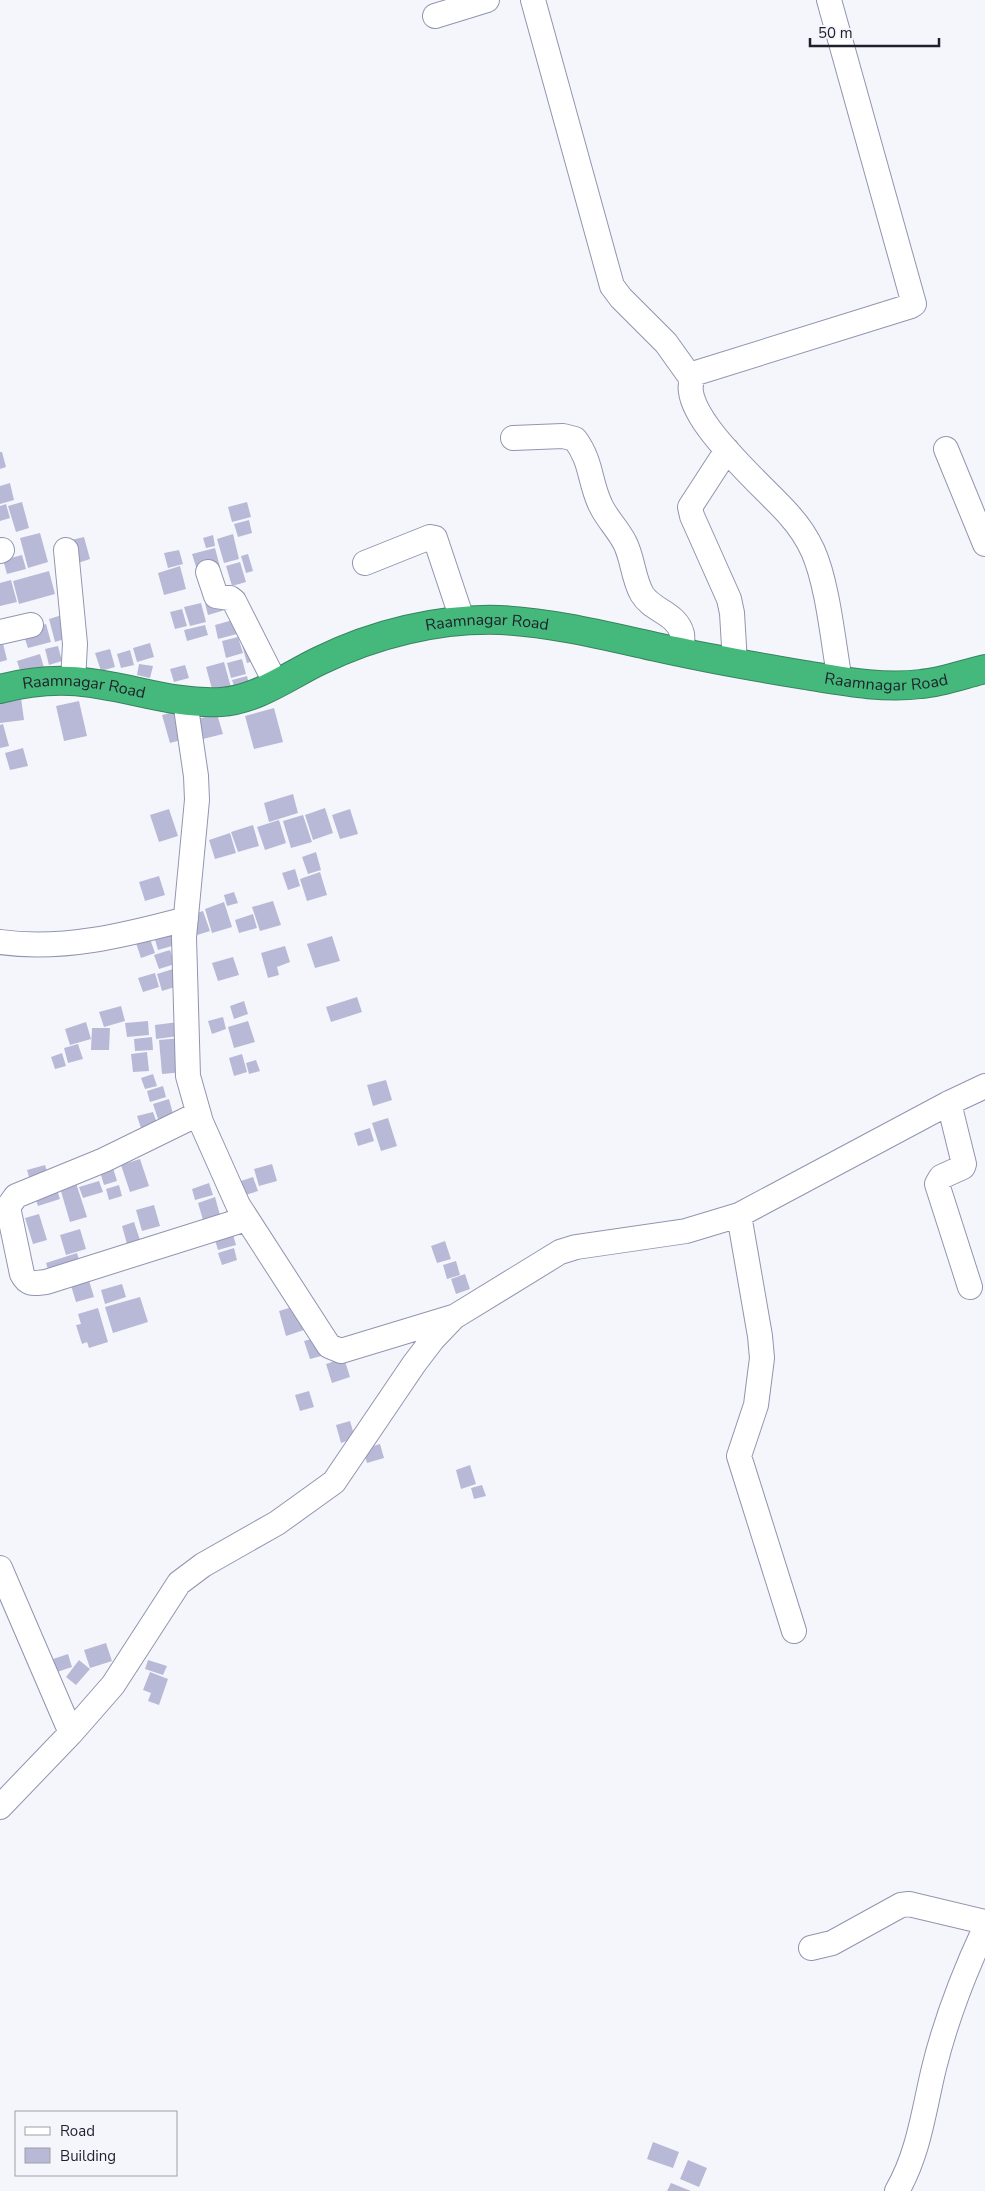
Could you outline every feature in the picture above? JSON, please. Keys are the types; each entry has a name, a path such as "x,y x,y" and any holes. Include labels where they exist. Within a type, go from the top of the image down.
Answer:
{"highway":[{"name":"Raamnagar Road","path":"0,689 45,681 73,681 185,701 223,702 250,695 276,684 320,660 359,644 426,626 501,620 595,633 735,663 890,686 921,684 985,669"}],"street":[{"path":"435,16 487,0"},
{"path":"533,0 610,280 621,298 666,342 691,378 691,396 699,414 712,434 790,516 813,551 821,575 840,680"},
{"path":"691,378 696,372 914,304 829,0"},
{"path":"513,438 563,436 575,439 587,458 600,505 626,545 636,581 644,596 655,608 674,619 679,625 682,634 682,653"},
{"path":"946,449 985,544"},
{"path":"727,450 690,506 692,516 729,599 732,613 735,663"},
{"path":"365,563 430,537 435,538 463,622"},
{"path":"66,550 75,644 73,681"},
{"path":"208,572 216,596 230,598 234,601 276,684"},
{"path":"0,632 31,625"},
{"path":"185,701 196,776 197,800 184,937 188,1076 198,1114 238,1205 329,1346 341,1351 454,1317 560,1252 576,1247 686,1231 739,1215 949,1103 985,1086"},
{"path":"0,942 57,943 97,939 123,935 186,919"},
{"path":"949,1103 964,1164 963,1167 941,1177 937,1184 970,1287"},
{"path":"198,1114 104,1160 16,1196 8,1207 22,1274 25,1280 31,1284 46,1282 246,1219"},
{"path":"739,1215 760,1336 762,1358 756,1405 739,1456 794,1631"},
{"path":"0,1807 71,1733 113,1685 179,1583 203,1564 277,1523 334,1482 414,1364 433,1339 454,1317"},
{"path":"0,1568 71,1733"},
{"path":"811,1948 832,1944 901,1905 909,1904 985,1922"},
{"path":"898,2191 914,2157 934,2066 956,1996 985,1928"}],"building":[{"path":"0,452 2,452 6,467 0,469"},
{"path":"10,483 14,500 0,504 0,486"},
{"path":"22,502 29,528 16,532 8,506"},
{"path":"247,502 251,517 232,522 228,507"},
{"path":"6,504 10,518 0,521 0,506"},
{"path":"249,520 252,533 238,537 234,524"},
{"path":"40,533 48,562 28,568 20,538"},
{"path":"233,534 239,559 224,563 217,539"},
{"path":"213,535 215,546 206,548 203,538"},
{"path":"84,537 90,559 78,563 71,540"},
{"path":"215,548 220,567 198,573 192,554"},
{"path":"179,550 183,564 168,568 164,553"},
{"path":"248,554 253,571 246,573 241,556"},
{"path":"22,555 26,569 7,574 3,560"},
{"path":"240,562 246,582 232,586 226,566"},
{"path":"180,566 186,589 164,595 158,573"},
{"path":"49,571 55,594 19,604 13,581"},
{"path":"11,580 17,602 0,606 0,583"},
{"path":"221,598 225,610 208,615 205,603"},
{"path":"201,603 206,622 190,626 184,607"},
{"path":"182,609 187,626 175,629 170,612"},
{"path":"62,615 68,638 55,642 49,619"},
{"path":"233,620 237,634 218,639 215,625"},
{"path":"46,624 51,642 28,648 22,630"},
{"path":"205,625 208,635 187,641 184,630"},
{"path":"0,636 7,660 0,662"},
{"path":"238,637 243,653 226,658 222,641"},
{"path":"253,642 258,660 247,663 242,645"},
{"path":"150,643 154,657 137,662 133,648"},
{"path":"58,646 62,661 49,665 45,649"},
{"path":"110,649 115,667 101,671 95,653"},
{"path":"130,650 134,665 121,668 117,654"},
{"path":"40,654 45,671 22,677 17,661"},
{"path":"242,659 246,674 231,678 227,663"},
{"path":"224,662 232,691 214,696 206,667"},
{"path":"139,664 153,666 150,678 137,675"},
{"path":"185,665 189,678 174,682 170,669"},
{"path":"247,676 250,688 236,692 232,680"},
{"path":"21,698 24,720 0,723 0,701"},
{"path":"79,701 87,736 64,741 56,706"},
{"path":"274,708 283,742 254,749 245,716"},
{"path":"177,711 185,739 170,743 162,715"},
{"path":"217,714 223,734 195,741 190,721"},
{"path":"3,724 9,746 0,748 0,725"},
{"path":"23,748 28,766 10,770 5,753"},
{"path":"293,794 298,813 269,822 264,803"},
{"path":"325,808 333,833 313,840 305,815"},
{"path":"169,809 178,836 159,842 150,815"},
{"path":"350,809 358,834 340,839 332,815"},
{"path":"303,815 312,842 291,848 283,821"},
{"path":"279,820 286,843 265,850 257,827"},
{"path":"253,825 259,846 238,852 231,832"},
{"path":"230,833 236,853 215,859 209,840"},
{"path":"316,852 321,870 308,874 302,857"},
{"path":"295,869 300,886 288,890 282,873"},
{"path":"320,872 327,895 307,901 300,879"},
{"path":"159,876 165,895 145,901 139,882"},
{"path":"234,892 238,903 227,906 224,895"},
{"path":"273,901 281,925 260,931 252,907"},
{"path":"224,902 232,927 212,933 205,909"},
{"path":"203,911 210,931 194,936 187,916"},
{"path":"253,914 257,928 239,933 235,920"},
{"path":"174,929 179,944 158,950 154,936"},
{"path":"149,936 155,953 141,958 135,940"},
{"path":"332,936 340,961 315,968 307,944"},
{"path":"285,946 290,962 277,967 279,975 268,978 261,953"},
{"path":"170,950 175,964 159,969 154,955"},
{"path":"233,957 239,975 218,981 212,963"},
{"path":"173,969 178,986 162,991 157,974"},
{"path":"155,973 159,987 143,992 138,978"},
{"path":"357,997 362,1012 331,1022 326,1007"},
{"path":"244,1001 248,1014 234,1019 230,1006"},
{"path":"121,1006 125,1021 104,1027 99,1012"},
{"path":"223,1017 226,1029 212,1034 208,1021"},
{"path":"148,1021 149,1035 127,1037 125,1023"},
{"path":"248,1021 255,1042 234,1048 228,1027"},
{"path":"86,1022 91,1039 70,1045 65,1029"},
{"path":"178,1022 179,1036 156,1039 155,1025"},
{"path":"92,1028 110,1028 109,1050 91,1050"},
{"path":"152,1037 153,1050 135,1051 134,1039"},
{"path":"182,1038 185,1072 162,1074 159,1040"},
{"path":"78,1044 83,1059 68,1063 64,1048"},
{"path":"147,1052 149,1071 133,1072 131,1054"},
{"path":"62,1053 66,1066 55,1069 51,1057"},
{"path":"242,1054 247,1072 234,1076 229,1058"},
{"path":"256,1060 260,1071 249,1074 246,1063"},
{"path":"153,1074 157,1086 145,1089 141,1078"},
{"path":"386,1080 392,1100 373,1106 367,1085"},
{"path":"163,1086 166,1097 150,1102 147,1091"},
{"path":"169,1099 173,1114 158,1119 153,1104"},
{"path":"153,1112 157,1123 141,1128 137,1116"},
{"path":"388,1118 397,1146 381,1151 372,1123"},
{"path":"370,1128 374,1141 358,1146 354,1133"},
{"path":"140,1159 149,1186 130,1192 121,1165"},
{"path":"272,1164 277,1181 259,1186 254,1169"},
{"path":"45,1165 49,1178 31,1184 27,1170"},
{"path":"113,1168 117,1181 104,1185 100,1172"},
{"path":"253,1177 258,1191 236,1198 232,1184"},
{"path":"99,1181 103,1192 83,1198 79,1187"},
{"path":"76,1183 87,1217 70,1222 60,1188"},
{"path":"209,1183 213,1195 195,1200 192,1189"},
{"path":"55,1184 60,1199 38,1206 33,1191"},
{"path":"119,1185 122,1196 109,1200 106,1189"},
{"path":"215,1197 220,1215 203,1220 198,1203"},
{"path":"154,1205 160,1226 142,1231 136,1210"},
{"path":"39,1214 47,1240 33,1244 25,1218"},
{"path":"134,1222 140,1240 127,1244 122,1226"},
{"path":"80,1229 86,1249 66,1255 60,1235"},
{"path":"232,1231 236,1245 218,1250 214,1237"},
{"path":"445,1241 451,1259 437,1263 431,1246"},
{"path":"234,1248 237,1260 222,1265 218,1253"},
{"path":"77,1253 82,1270 51,1279 46,1263"},
{"path":"456,1261 460,1275 447,1279 443,1265"},
{"path":"87,1274 94,1297 76,1302 69,1279"},
{"path":"465,1274 470,1289 456,1294 451,1279"},
{"path":"122,1284 126,1297 105,1304 101,1290"},
{"path":"140,1297 148,1322 113,1333 105,1307"},
{"path":"299,1305 307,1329 286,1336 279,1311"},
{"path":"98,1308 108,1342 89,1348 87,1342 82,1344 76,1325 81,1324 78,1314"},
{"path":"319,1337 325,1355 310,1359 304,1341"},
{"path":"344,1358 350,1377 332,1383 326,1364"},
{"path":"309,1391 314,1407 300,1411 295,1395"},
{"path":"350,1421 355,1438 341,1443 336,1425"},
{"path":"380,1444 384,1458 367,1463 363,1449"},
{"path":"470,1465 476,1484 461,1489 456,1470"},
{"path":"482,1485 486,1496 474,1499 471,1488"},
{"path":"106,1643 112,1661 90,1668 84,1650"},
{"path":"68,1654 72,1667 54,1673 50,1660"},
{"path":"79,1660 90,1669 76,1685 66,1677"},
{"path":"148,1660 167,1666 163,1675 145,1669"},
{"path":"150,1672 168,1679 159,1705 148,1701 151,1693 143,1690"},
{"path":"653,2142 679,2152 673,2168 647,2159"},
{"path":"688,2160 707,2168 699,2187 680,2179"},
{"path":"671,2183 691,2191 667,2191"}]}
